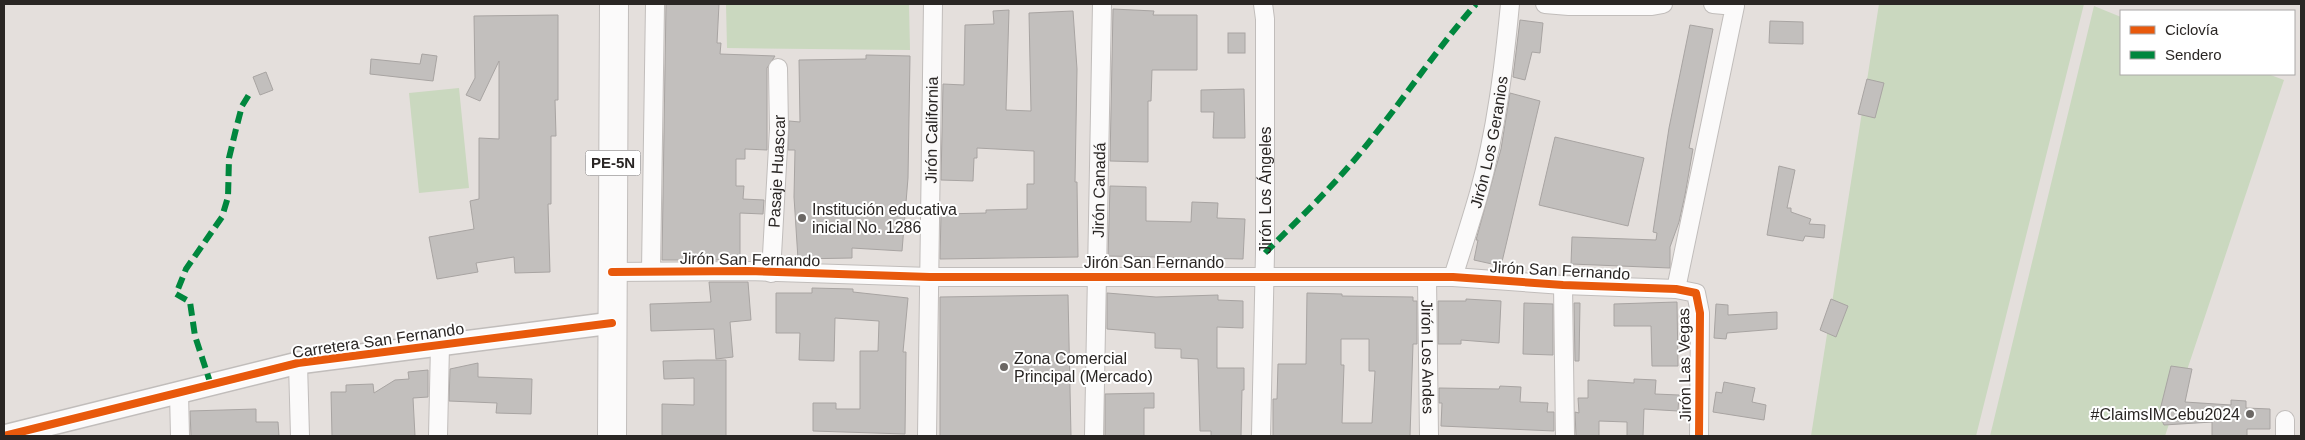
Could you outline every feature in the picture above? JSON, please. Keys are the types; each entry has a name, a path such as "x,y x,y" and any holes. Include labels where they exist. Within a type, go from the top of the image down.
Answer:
{"highway":[{"name":"PE-5N","path":"612,436 614,4"}],"street":[{"path":"651,271 655,4"},
{"name":"Jirón California","path":"927,436 933,4"},
{"name":"Jirón Canadá","path":"1094,436 1102,4"},
{"name":"Jirón Los Ángeles","path":"1261,436 1264,276 1265,19 1263,4"},
{"name":"Jirón Los Geranios","path":"1453,277 1480,192 1503,71 1510,4"},
{"path":"1546,4 1569,6 1652,6 1664,4"},
{"path":"1676,289 1734,6 1713,4"},
{"name":"Pasaje Huascar","path":"771,273 779,129 778,68"},
{"name":"Jirón San Fernando","path":"612,272 651,271 930,277 1453,277 1563,285 1676,289 1696,293"},
{"name":"Jirón Los Andes","path":"1427,278 1429,436"},
{"name":"Jirón San Fernando","path":"1563,285 1565,436"},
{"name":"Jirón Las Vegas","path":"1696,293 1700,313 1699,436"},
{"name":"Carretera San Fernando","path":"4,436 26,434 298,363 612,323"},
{"path":"438,436 440,345"},
{"path":"298,363 300,436"},
{"path":"179,393 180,436"}],"green space":[{"path":"726,4 909,4 910,50 727,48"},
{"path":"1879,4 2084,4 1976,436 1811,436"},
{"path":"2094,6 2120,17 2120,75 2271,75 2284,80 2165,436 1990,436"},
{"path":"459,88 469,188 419,193 409,93"}],"building":[{"path":"666,4 719,4 717,43 721,43 720,54 775,56 767,68 767,150 745,149 745,159 736,159 736,186 744,186 743,199 764,200 763,214 740,213 740,260 662,260"},
{"path":"1113,9 1154,11 1153,15 1197,15 1197,70 1152,70 1151,101 1148,101 1148,162 1110,161"},
{"path":"1009,10 1006,110 1031,111 1029,13 1073,11 1077,69 1075,182 1077,182 1078,257 940,259 941,214 986,213 986,210 1027,209 1027,184 1034,184 1034,151 977,148 977,158 974,158 973,181 941,180 943,84 964,85 965,25 994,24 993,11"},
{"path":"558,15 558,100 555,100 556,136 551,136 551,204 548,204 550,272 515,273 514,257 476,263 478,272 437,279 429,237 474,229 470,201 479,199 479,138 499,139 499,61 480,101 466,95 475,78 474,16"},
{"path":"1520,20 1543,23 1540,53 1532,52 1525,80 1513,77"},
{"path":"1770,21 1803,22 1803,44 1769,43"},
{"path":"1690,25 1713,29 1689,148 1693,149 1685,195 1679,222 1670,247 1670,268 1571,264 1572,237 1656,240 1657,233 1653,232 1669,128"},
{"path":"1228,33 1245,33 1245,53 1228,53"},
{"path":"422,54 437,56 433,81 370,74 371,59 420,64"},
{"path":"866,55 910,56 908,178 902,251 852,248 852,258 798,259 794,197 795,150 788,150 789,121 800,122 799,60 866,59"},
{"path":"266,72 273,90 260,95 253,77"},
{"path":"1867,79 1884,83 1875,118 1858,114"},
{"path":"1244,89 1245,138 1213,138 1214,112 1201,112 1201,90"},
{"path":"1510,93 1540,101 1501,266 1474,260 1478,240 1476,240 1501,149"},
{"path":"1555,137 1644,158 1628,226 1539,205"},
{"path":"1779,166 1795,170 1787,208 1791,208 1791,212 1811,219 1809,224 1825,225 1824,238 1805,236 1803,241 1767,235"},
{"path":"1110,186 1146,187 1146,221 1191,222 1192,202 1218,203 1217,218 1245,219 1243,259 1108,256"},
{"path":"709,282 748,282 751,320 730,322 733,357 716,359 714,329 651,331 650,304 711,302"},
{"path":"812,288 853,289 853,292 908,298 903,352 906,352 905,434 813,431 813,403 836,403 836,409 860,409 860,351 878,351 879,321 835,318 834,361 799,360 800,333 776,333 776,293 812,293"},
{"path":"1107,293 1156,297 1218,295 1218,300 1243,301 1243,328 1217,327 1217,368 1244,368 1241,436 1211,436 1211,431 1200,431 1198,359 1181,358 1181,349 1155,348 1155,333 1107,329"},
{"path":"1307,293 1342,294 1342,296 1413,297 1413,301 1417,301 1417,344 1413,344 1410,436 1273,436 1273,399 1277,399 1278,364 1306,364","holes":["1341,339 1369,339 1369,371 1375,371 1372,423 1342,423 1344,365 1341,365"]},
{"name":"Zona Comercial Principal (Mercado)","path":"1068,295 1071,436 940,436 940,297"},
{"path":"1466,299 1501,301 1499,343 1461,340 1461,344 1438,344 1438,301 1466,301"},
{"path":"1831,299 1848,306 1836,337 1820,330"},
{"path":"1677,302 1678,366 1652,366 1651,326 1614,326 1614,304"},
{"path":"1524,303 1553,304 1553,355 1523,354"},
{"path":"1574,303 1580,303 1579,361 1575,361"},
{"path":"1716,304 1728,305 1728,315 1777,312 1777,329 1727,333 1726,339 1714,338"},
{"path":"726,360 726,436 662,436 662,404 694,405 694,378 664,379 663,361"},
{"path":"478,363 478,377 532,379 531,414 496,413 497,403 449,401 450,369"},
{"path":"2171,366 2192,369 2185,402 2231,405 2231,400 2246,401 2246,408 2270,409 2270,429 2247,429 2247,436 2212,436 2212,422 2164,425 2159,414"},
{"path":"428,370 428,397 413,398 415,436 332,436 331,392 346,392 346,385 373,384 374,393 395,380 409,379 408,372"},
{"path":"1634,379 1656,380 1655,394 1679,395 1678,411 1644,409 1643,436 1627,436 1627,422 1599,421 1599,436 1576,436 1575,412 1579,413 1578,398 1588,398 1588,380 1634,383"},
{"path":"1724,382 1755,388 1752,402 1766,405 1764,420 1713,412 1716,392 1722,393"},
{"path":"1500,386 1521,387 1520,402 1548,403 1547,412 1554,412 1554,431 1441,426 1442,403 1439,403 1439,388 1499,389"},
{"path":"1154,393 1154,408 1144,408 1144,436 1105,436 1105,394"},
{"path":"256,409 256,422 278,422 279,436 191,436 190,411"}],"marked path":[{"path":"1265,253 1350,165 1476,4"},
{"path":"211,385 195,336 190,302 176,294 186,269 222,217 228,197 229,158 242,106 250,93"}],"cycle path":[{"path":"612,272 748,271 930,277 1453,277 1563,285 1676,289 1696,293 1700,313 1699,436"},
{"path":"4,436 298,363 612,323"}],"place":[{"name":"Institución educativa inicial No. 1286","path":"802,218"},
{"name":"Zona Comercial Principal (Mercado)","path":"1004,367"},
{"name":"#ClaimsIMCebu2024","path":"2250,414"}]}
